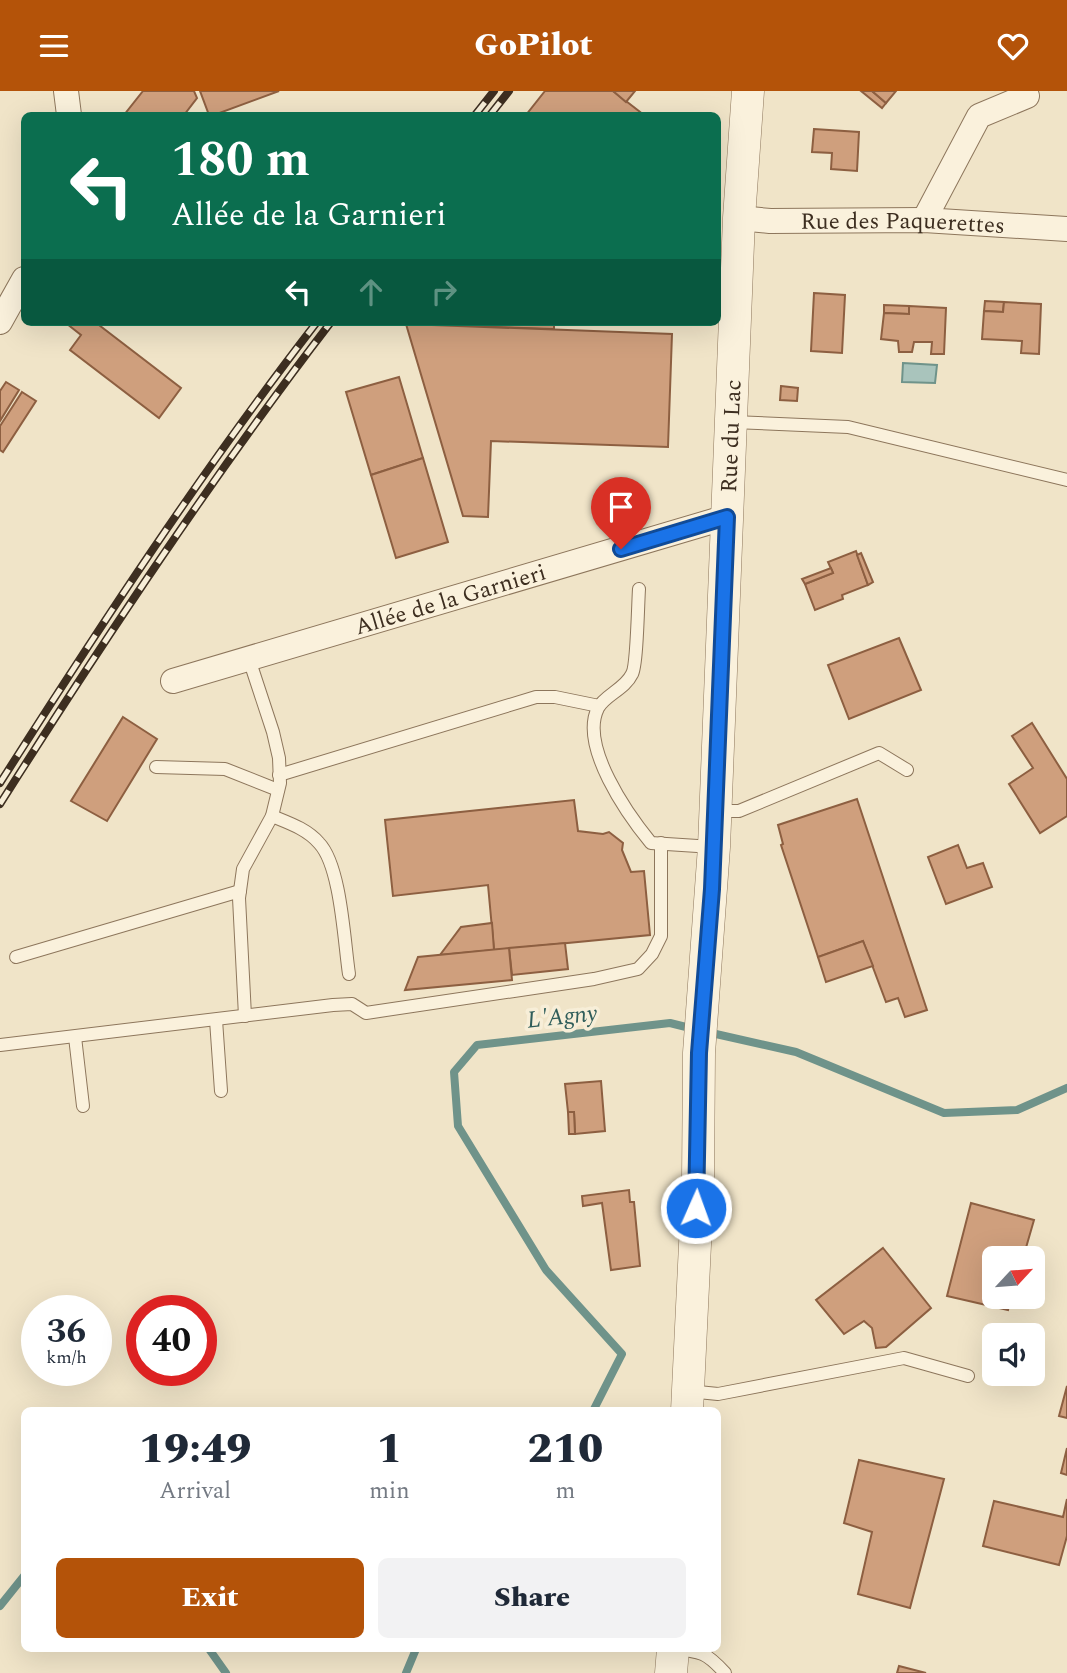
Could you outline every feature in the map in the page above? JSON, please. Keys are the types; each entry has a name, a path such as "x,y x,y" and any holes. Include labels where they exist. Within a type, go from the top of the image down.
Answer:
{"street":[{"path":"66,91 69,112"},
{"name":"Rue du Lac","path":"687,1401 698,1182 699,1053 714,846 739,218 748,91"},
{"path":"924,220 979,116 1027,96"},
{"name":"Rue des Paquerettes","path":"739,218 770,221 924,220 1067,229"},
{"path":"0,322 21,284"},
{"name":"Allée de la Garnieri","path":"173,681 727,517"},
{"path":"671,1673 673,1652"}],"lane":[{"path":"732,422 848,427 1067,480"},
{"path":"639,589 633,673 617,692 599,706 594,720 598,756 621,802 652,843 714,846"},
{"path":"245,1016 240,891 243,869 272,816 279,775 279,758 273,733 249,659"},
{"path":"279,775 536,697 555,697 599,706"},
{"path":"715,811 739,811 879,753 907,770"},
{"path":"156,768 225,769 278,790"},
{"path":"272,816 298,826 319,843 332,864 349,974"},
{"path":"0,1045 352,1004 366,1013 594,979 638,969 652,954 661,936 661,843"},
{"path":"16,957 240,891"},
{"path":"216,1020 221,1091"},
{"path":"75,1037 83,1106"},
{"path":"687,1401 904,1358 968,1376"},
{"path":"700,1652 711,1657 725,1673"}],"water":[{"path":"903,363 937,365 935,383 902,382"}],"building":[{"path":"143,91 194,91 197,98 186,112 126,112"},
{"path":"200,91 279,91 222,112 208,112"},
{"path":"545,91 613,91 640,112 528,112"},
{"path":"613,91 635,91 626,102"},
{"path":"861,91 872,91 886,103 882,108"},
{"path":"872,91 896,91 886,103"},
{"path":"814,129 859,132 857,171 831,169 832,153 812,152"},
{"path":"814,293 845,295 842,353 811,351"},
{"path":"985,301 1004,302 1003,312 984,311"},
{"path":"1004,302 1041,304 1039,354 1021,353 1022,341 982,339 984,311 1003,312"},
{"path":"884,305 909,306 909,314 884,313"},
{"path":"909,306 946,308 944,354 931,354 932,342 914,342 912,352 899,352 898,341 881,339 884,313 909,314"},
{"path":"70,326 100,326 181,388 159,418 70,350 81,335"},
{"path":"407,326 672,334 668,447 491,441 488,517 463,516"},
{"path":"465,326 554,326 554,329"},
{"path":"399,377 423,458 371,475 346,392"},
{"path":"6,382 19,390 0,421 0,391"},
{"path":"781,386 798,388 797,401 780,400"},
{"path":"22,392 36,401 3,452 0,450 0,426"},
{"path":"423,458 448,542 396,558 371,475"},
{"path":"856,551 868,585 815,610 805,584 833,573 828,562"},
{"path":"861,553 873,582 868,585 857,555"},
{"path":"831,568 833,573 805,584 802,579"},
{"path":"899,638 921,690 849,719 828,665"},
{"path":"123,717 157,739 107,821 71,801"},
{"path":"1032,723 1067,779 1067,816 1040,833 1009,784 1033,768 1012,736"},
{"path":"857,799 927,1010 905,1017 898,998 886,1002 863,941 818,957 781,845 783,844 778,825"},
{"path":"574,800 578,831 603,834 609,832 623,843 622,850 631,872 644,871 650,935 494,950 488,885 393,896 385,820"},
{"path":"958,845 967,868 983,863 992,887 946,904 928,857"},
{"path":"492,923 494,950 440,955 461,927"},
{"path":"863,941 873,966 826,982 818,957"},
{"path":"565,943 568,969 512,975 509,948"},
{"path":"509,948 512,980 405,990 418,957"},
{"path":"601,1081 605,1131 575,1134 574,1112 568,1112 565,1084"},
{"path":"568,1112 574,1112 575,1134 569,1134"},
{"path":"629,1190 630,1202 634,1202 640,1266 611,1270 602,1203 583,1206 582,1196"},
{"path":"971,1203 1034,1220 1026,1246 982,1246 982,1304 947,1296"},
{"path":"883,1248 931,1308 886,1347 876,1348 872,1328 864,1321 844,1334 816,1300"},
{"path":"1067,1386 1067,1418 1059,1416"},
{"path":"1067,1448 1067,1475 1061,1473"},
{"path":"859,1460 944,1479 910,1608 858,1594 872,1532 844,1523"},
{"path":"1067,1499 1067,1536 1059,1565 983,1546 994,1501 1063,1517"},
{"path":"899,1666 926,1673 897,1673"}],"waterway":[{"name":"L'Agny","path":"595,1407 622,1354 546,1270 458,1126 454,1072 477,1045 670,1023 694,1029"},
{"name":"L'Agny","path":"707,1032 796,1052 944,1113 1017,1110 1067,1088"},
{"name":"L'Agny","path":"0,1606 21,1580"},
{"name":"L'Agny","path":"211,1652 226,1673"},
{"name":"L'Agny","path":"406,1673 415,1652"}],"railway":[{"path":"477,112 494,91"},
{"path":"492,112 509,91"},
{"path":"0,783 153,549 233,434 314,326"},
{"path":"0,804 160,560 328,326"}],"route":[{"path":"621,549 727,517 712,889 699,1053 696,1208"}]}
